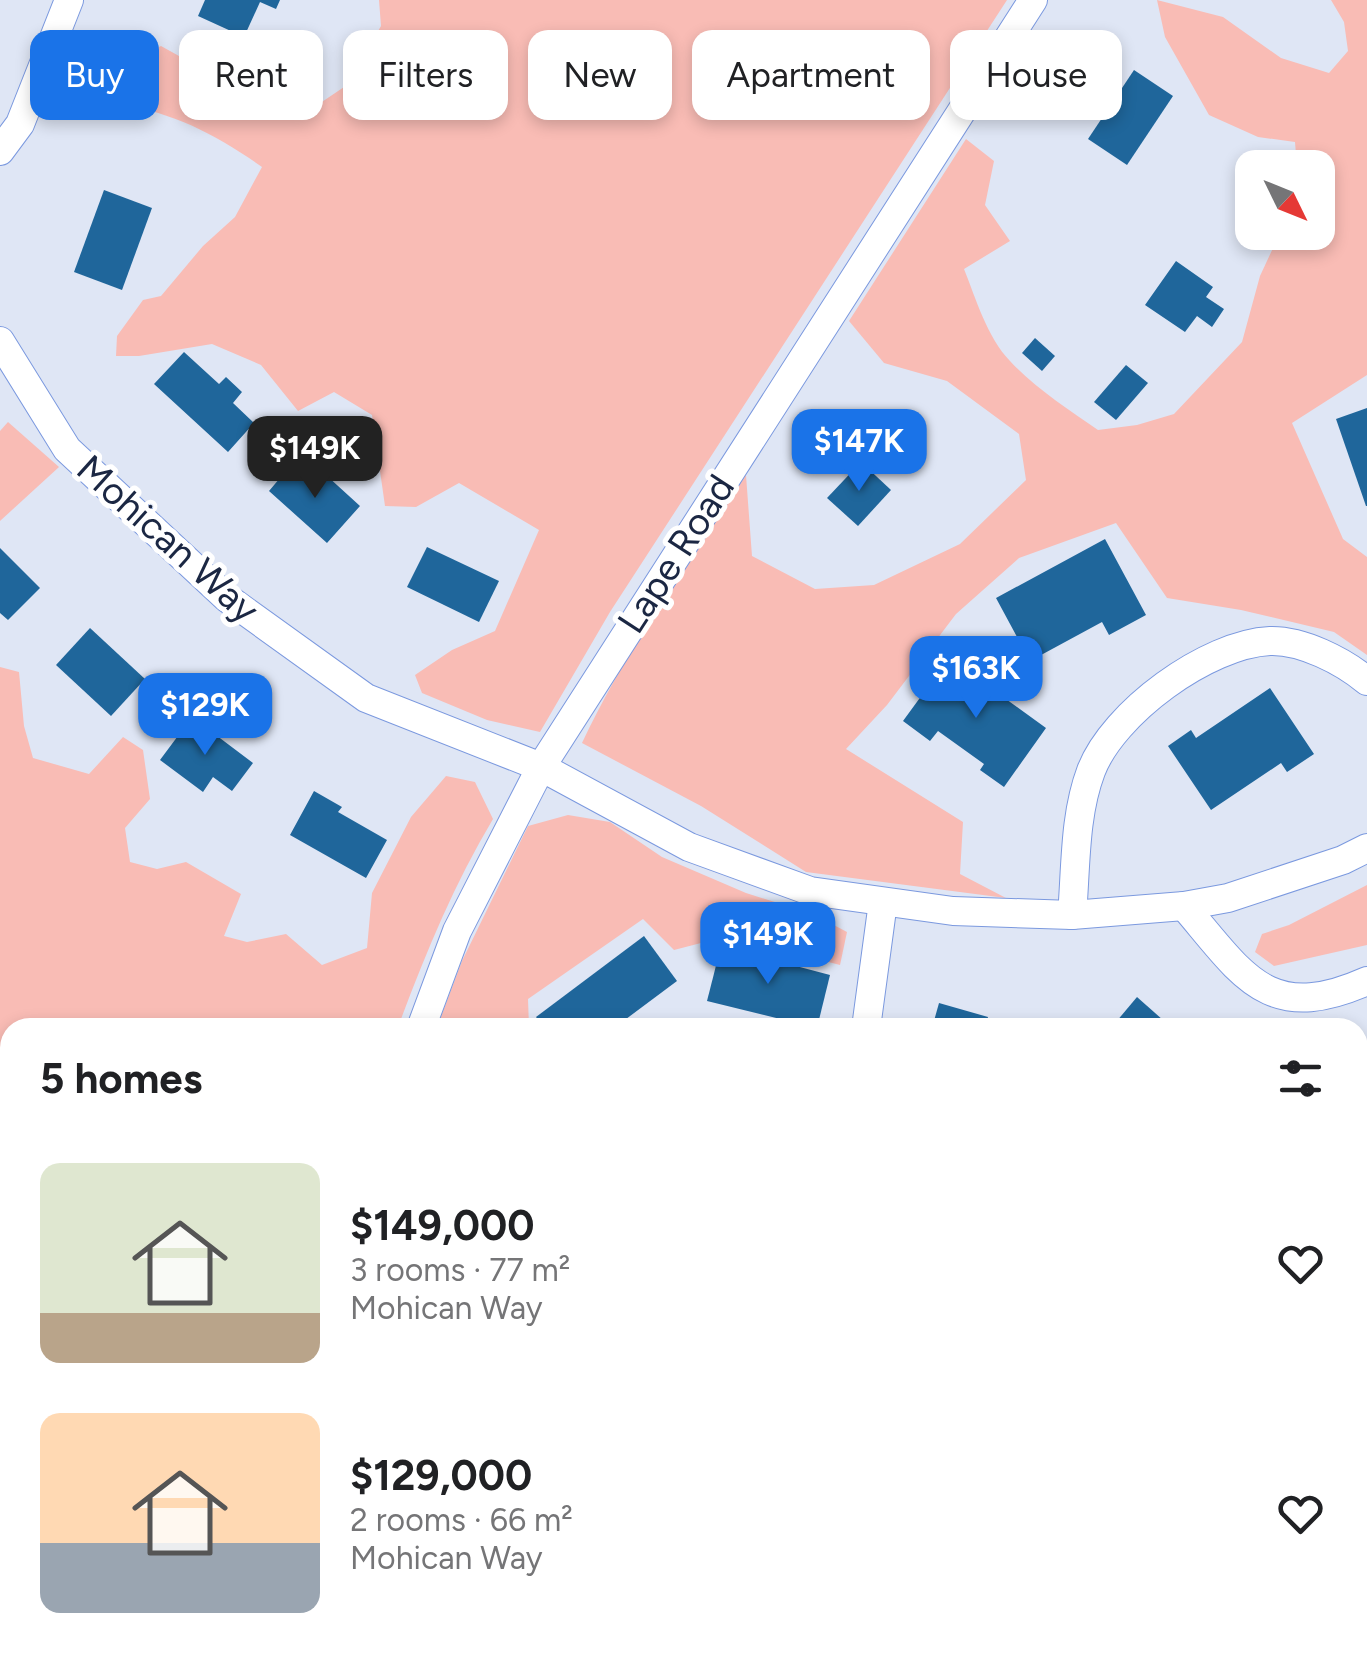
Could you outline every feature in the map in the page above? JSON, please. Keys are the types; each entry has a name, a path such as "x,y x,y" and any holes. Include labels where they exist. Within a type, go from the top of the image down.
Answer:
{"street":[{"path":"0,151 20,124 69,0"},
{"name":"Lape Road","path":"425,1018 457,931 541,768 1033,0"},
{"name":"Mohican Way","path":"0,341 67,449 227,598 366,698 541,768 689,847 810,891 953,911 1072,915 1184,906 1228,898 1343,860 1367,848"},
{"path":"1072,915 1080,810 1092,770 1109,740 1171,682 1232,649 1266,641 1288,642 1329,658 1367,682"},
{"path":"867,1018 883,902"},
{"path":"1184,906 1241,973 1279,997 1300,999 1348,990 1367,981"}],"shaded area":[{"path":"379,0 1007,0 988,30 950,30 950,88 930,119 930,30 692,30 692,120 929,120 610,612 540,732 487,720 422,693 415,675 452,650 495,631 539,530 459,483 416,507 385,506 372,415 334,392 298,411 261,365 212,344 116,356 117,336 143,300 161,296 203,246 235,217 262,167 195,127 159,114 159,47 179,56 179,120 323,120 323,101 343,88 343,120 508,120 508,30 379,30"},
{"path":"1157,0 1223,17 1281,58 1329,73 1348,51 1344,22 1331,0 1367,0 1367,375 1292,423 1343,539 1367,557 1367,655 1334,632 1241,610 1167,598 1116,523 1019,558 956,614 887,705 846,749 963,822 960,874 1006,898 806,872 701,806 582,743 638,639 746,475 752,556 815,589 874,585 960,544 1026,480 1019,434 947,381 884,363 849,321 966,139 994,161 985,205 1010,241 964,269 983,317 995,341 1020,371 1098,430 1137,425 1174,414 1242,342 1260,276 1272,250 1335,250 1335,150 1296,150 1295,142 1258,137 1209,115 1165,37"},
{"path":"8,422 59,467 0,521 0,431"},
{"path":"0,667 19,672 24,726 33,758 89,774 123,737 143,750 150,799 125,828 130,862 157,869 186,862 241,894 224,936 247,942 286,934 322,965 367,948 372,893 411,817 446,776 475,782 493,819 441,921 402,1018 0,1018"},
{"path":"568,815 610,822 662,857 746,893 813,914 847,932 840,965 728,936 674,950 643,919 528,999 529,1018 440,1018 462,961 528,826"},
{"path":"1367,885 1367,945 1274,966 1255,952 1262,934 1289,925"}],"building":[{"path":"205,0 280,0 276,9 260,2 247,30 229,30 198,16"},
{"path":"1134,70 1173,96 1127,165 1088,139 1101,120 1122,120 1122,88"},
{"path":"104,190 152,208 122,290 74,272"},
{"path":"1176,261 1213,287 1206,297 1224,309 1212,327 1197,316 1185,332 1145,305"},
{"path":"1035,338 1055,356 1042,371 1022,353"},
{"path":"184,352 219,384 226,377 242,392 233,403 254,423 228,452 154,384"},
{"path":"1126,365 1148,383 1116,420 1094,402"},
{"path":"1367,408 1367,506 1366,506 1336,419"},
{"path":"861,462 891,490 858,526 827,498"},
{"path":"291,465 304,477 315,465 360,506 327,543 269,491"},
{"path":"1105,539 1146,615 1109,635 1102,622 1030,661 996,598"},
{"path":"427,547 499,581 479,622 407,587"},
{"path":"0,548 40,588 8,620 0,613"},
{"path":"90,628 145,679 111,716 56,665"},
{"path":"949,658 1046,728 1004,787 980,770 984,764 938,731 930,741 903,721"},
{"path":"1270,688 1314,754 1287,772 1281,763 1211,810 1168,746 1191,730 1196,738"},
{"path":"192,717 253,763 232,791 213,777 203,792 160,760"},
{"path":"314,791 342,807 338,812 387,840 366,878 290,835"},
{"path":"644,936 677,981 627,1018 536,1017"},
{"path":"721,946 830,975 819,1018 776,1018 707,1001"},
{"path":"1137,997 1161,1018 1119,1018"},
{"path":"939,1003 988,1017 988,1018 935,1018"}]}
